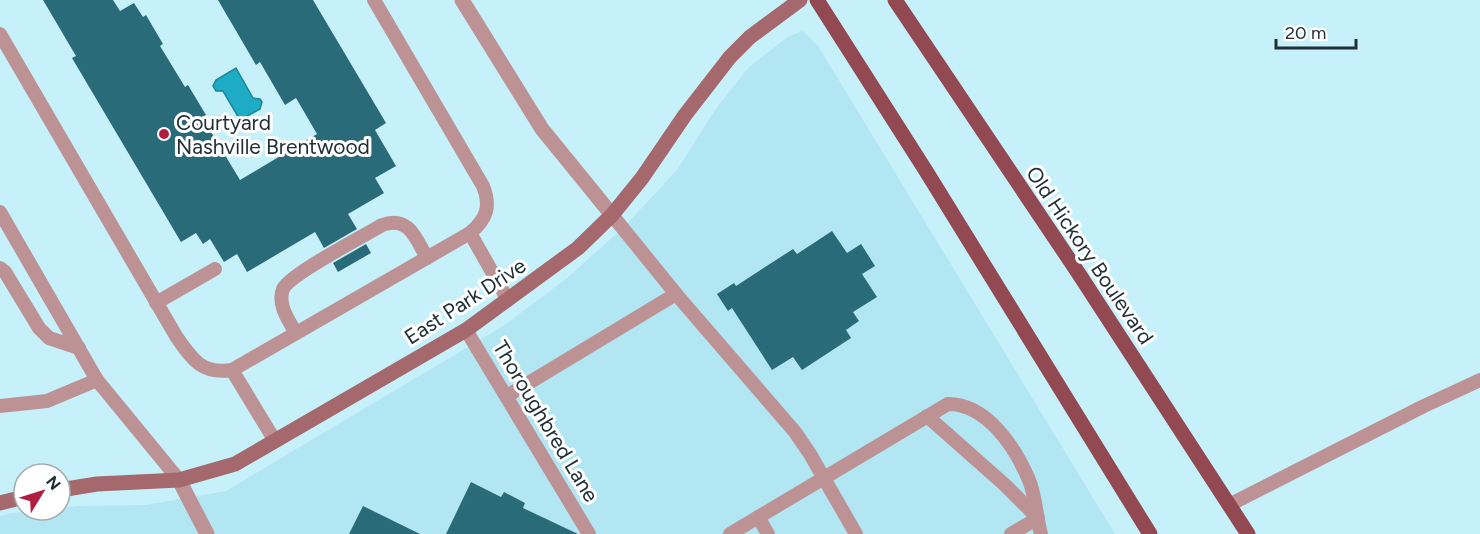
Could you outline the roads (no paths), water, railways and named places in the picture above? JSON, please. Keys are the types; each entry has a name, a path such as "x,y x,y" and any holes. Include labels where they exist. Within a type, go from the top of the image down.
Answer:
{"main road":[{"path":"817,0 926,171 1150,534"},
{"name":"Old Hickory Boulevard","path":"895,0 1079,274 1248,534"}],"street":[{"path":"462,0 542,129 612,215"},
{"name":"East Park Drive","path":"72,488 97,484 179,480 236,464 466,330 578,248 612,215 642,178 730,57 750,37 800,0"},
{"path":"179,480 207,534"}],"lane":[{"path":"0,34 176,336 199,365 212,371 232,370 470,233 480,225 488,206 483,186 374,0"},
{"path":"0,212 97,380 179,480"},
{"path":"612,215 676,294 795,432 856,534"},
{"path":"296,333 282,303 284,288 298,275 382,225 396,222 403,224 413,235 427,258"},
{"path":"470,233 508,300"},
{"path":"0,268 5,272 39,328 49,338 79,348"},
{"path":"156,303 215,269"},
{"path":"507,396 676,294"},
{"name":"Thoroughbred Lane","path":"466,330 589,534"},
{"path":"232,370 275,441"},
{"path":"0,406 47,400 97,380"},
{"path":"1229,505 1424,405 1480,380"},
{"path":"730,534 927,416 948,404 957,404 988,421 1007,441 1025,472 1036,503 1041,534"},
{"path":"927,416 1005,485 1038,518"},
{"path":"758,517 768,534"},
{"path":"1011,534 1038,518"}],"water":[{"path":"236,68 253,98 260,99 262,102 260,109 240,120 223,91 216,91 213,86 216,80"}],"place":[{"name":"Courtyard Nashville Brentwood","path":"164,134"}]}
